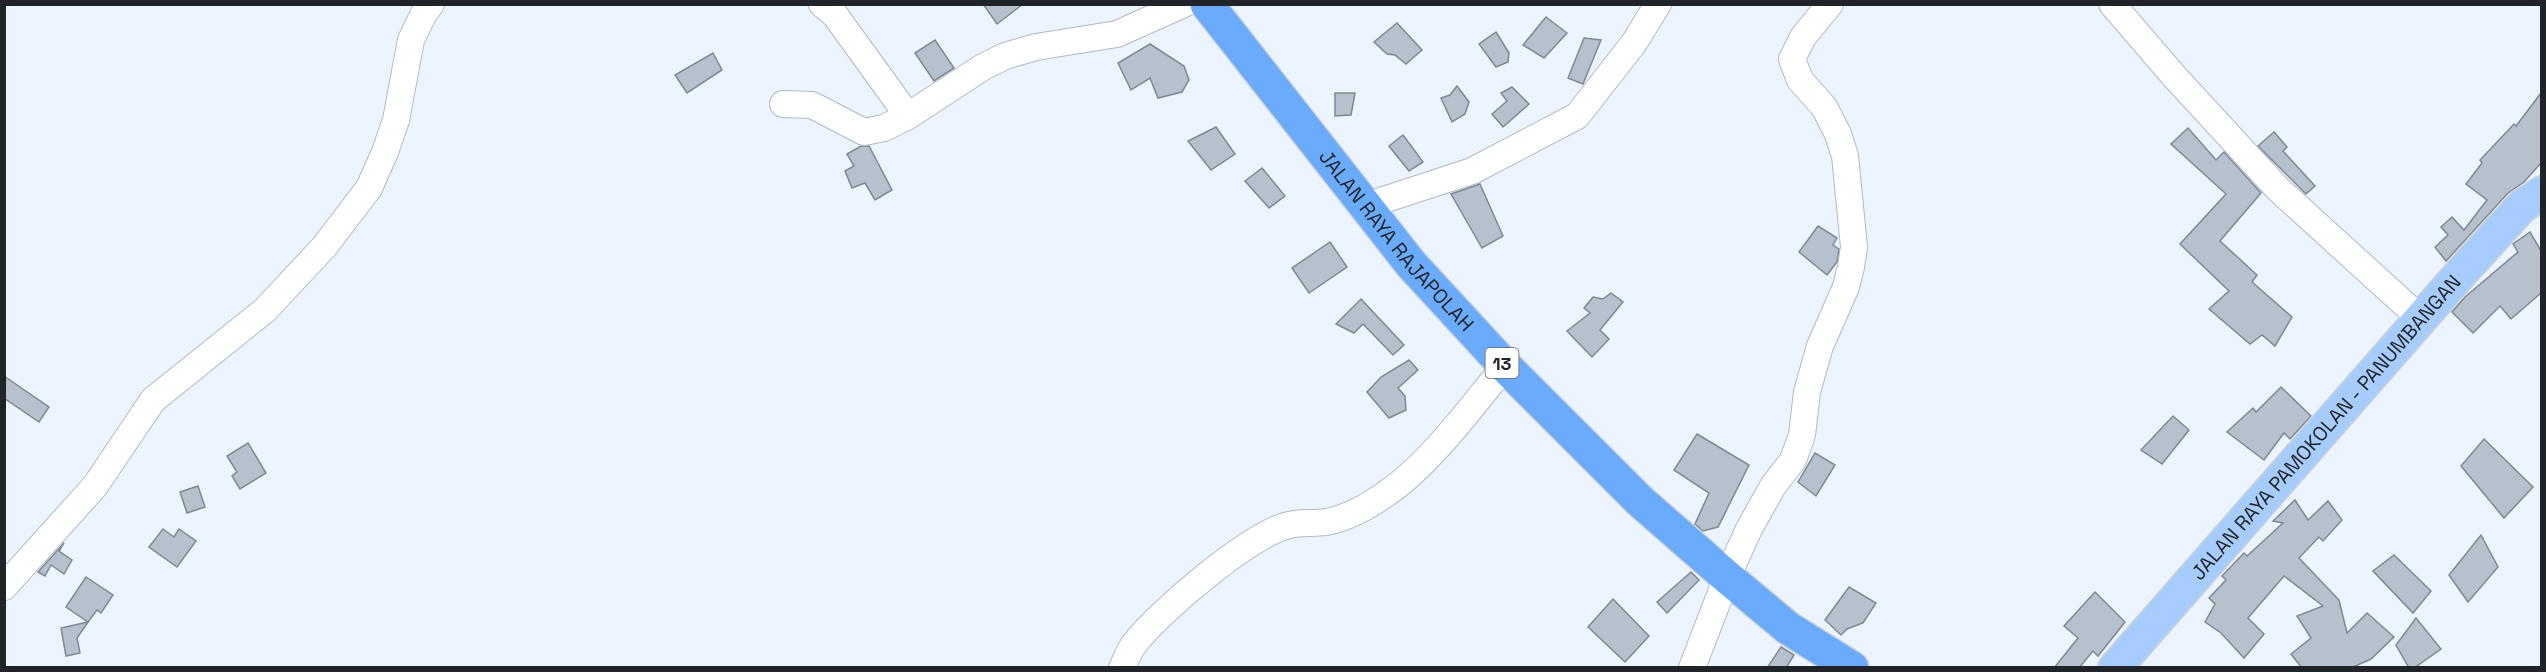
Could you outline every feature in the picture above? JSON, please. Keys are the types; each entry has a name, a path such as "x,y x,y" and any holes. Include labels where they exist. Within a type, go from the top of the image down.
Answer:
{"highway":[{"name":"JALAN RAYA RAJAPOLAH","path":"1207,4 1411,264 1505,366 1640,501 1727,577 1788,628 1852,668"}],"main road":[{"name":"JALAN RAYA PAMOKOLAN - PANUMBANGAN","path":"2115,668 2522,206 2541,193"}],"street":[{"path":"4,587 95,486 153,400 265,310 324,248 369,188 396,120 411,40 431,4"},
{"path":"822,4 835,15 909,116"},
{"path":"783,104 812,105 864,132 884,128 909,116 983,66 1005,56 1036,47 1117,34 1184,4"},
{"path":"1365,206 1472,171 1577,116 1634,43 1658,4"},
{"path":"1692,668 1727,577 1754,519 1773,486 1793,460 1802,435 1808,392 1820,346 1846,287 1851,267 1854,247 1845,156 1838,134 1824,107 1800,80 1792,58 1803,37 1830,4"},
{"path":"2112,4 2174,76 2278,189 2421,319"},
{"path":"1122,668 1133,645 1160,615 1242,549 1264,535 1288,525 1325,522 1351,515 1388,493 1417,468 1505,366"}],"building":[{"path":"983,4 1023,4 997,24"},
{"path":"1546,17 1567,33 1544,58 1523,45"},
{"path":"1397,23 1422,50 1406,64 1395,55 1387,54 1374,42"},
{"path":"1496,32 1509,53 1508,62 1496,67 1479,44"},
{"path":"1584,38 1601,40 1583,84 1568,78"},
{"path":"935,40 954,68 934,81 915,53"},
{"path":"1150,44 1184,66 1189,80 1182,92 1158,98 1150,78 1131,90 1118,63"},
{"path":"713,53 722,70 687,93 675,75"},
{"path":"1457,86 1469,102 1465,114 1452,122 1441,98 1450,95"},
{"path":"1512,87 1529,104 1503,127 1492,114 1507,101 1501,93"},
{"path":"1335,93 1355,93 1351,115 1335,116"},
{"path":"2541,93 2541,163 2524,182 2508,193 2446,261 2435,247 2448,235 2441,227 2452,217 2464,230 2487,200 2466,184 2482,163 2480,160 2514,124 2516,126"},
{"path":"1216,127 1235,154 1211,170 1188,141"},
{"path":"2188,128 2216,160 2224,152 2261,193 2220,241 2257,275 2252,282 2292,317 2275,346 2262,335 2250,344 2209,309 2229,291 2180,244 2226,194 2171,144"},
{"path":"2274,132 2287,147 2283,151 2315,186 2306,194 2258,146"},
{"path":"1403,135 1423,162 1409,171 1389,146"},
{"path":"861,146 869,146 892,190 875,200 865,183 852,188 845,171 854,166 847,154"},
{"path":"1262,168 1285,196 1269,208 1245,181"},
{"path":"1480,184 1503,236 1482,248 1451,194"},
{"path":"1818,226 1837,238 1833,245 1839,249 1837,262 1827,275 1799,252"},
{"path":"2530,232 2541,251 2541,293 2511,319 2500,306 2473,333 2452,312 2465,297 2518,252 2513,244"},
{"path":"1330,242 1347,267 1309,293 1292,268"},
{"path":"1611,293 1623,302 1600,330 1609,339 1592,357 1567,331 1590,313 1584,308 1593,297 1603,299"},
{"path":"1361,299 1404,345 1393,355 1363,324 1354,333 1336,324"},
{"path":"1409,360 1418,370 1398,388 1405,396 1406,410 1389,418 1367,392 1381,377"},
{"path":"4,376 49,407 39,422 4,398"},
{"path":"2281,387 2311,416 2290,439 2284,433 2264,460 2227,432 2253,408 2256,412"},
{"path":"2173,416 2189,430 2162,464 2141,450"},
{"path":"1697,434 1749,465 1718,527 1703,531 1695,524 1709,493 1674,470"},
{"path":"2484,439 2533,487 2504,518 2461,466"},
{"path":"248,443 266,473 240,489 232,476 237,472 227,456"},
{"path":"1815,453 1835,465 1816,496 1798,482"},
{"path":"198,486 205,507 187,513 180,492"},
{"path":"2295,500 2308,520 2328,501 2342,520 2323,541 2319,537 2299,558 2339,600 2347,633 2367,613 2394,637 2371,659 2351,668 2302,668 2291,654 2311,638 2297,616 2323,606 2284,576 2248,618 2264,634 2244,658 2221,633 2205,622 2215,604 2209,598 2226,580 2222,576 2244,553 2247,556 2283,523 2273,521"},
{"path":"163,529 174,537 179,529 196,541 177,567 149,547"},
{"path":"2481,535 2498,567 2468,602 2449,575"},
{"path":"64,543 59,551 72,560 64,574 51,565 45,576 38,572"},
{"path":"2394,555 2431,591 2413,613 2373,571"},
{"path":"1691,572 1699,580 1667,613 1657,602"},
{"path":"86,577 113,595 101,613 97,610 88,622 66,607"},
{"path":"1849,587 1876,603 1863,623 1847,629 1841,635 1825,620"},
{"path":"2095,592 2125,622 2098,656 2093,651 2079,668 2054,668 2078,638 2064,626"},
{"path":"1613,599 1649,636 1625,662 1588,627"},
{"path":"2416,618 2441,649 2414,668 2409,668 2396,645"},
{"path":"88,622 77,638 80,653 66,656 61,628"},
{"path":"1781,647 1794,655 1786,668 1767,668"}]}
